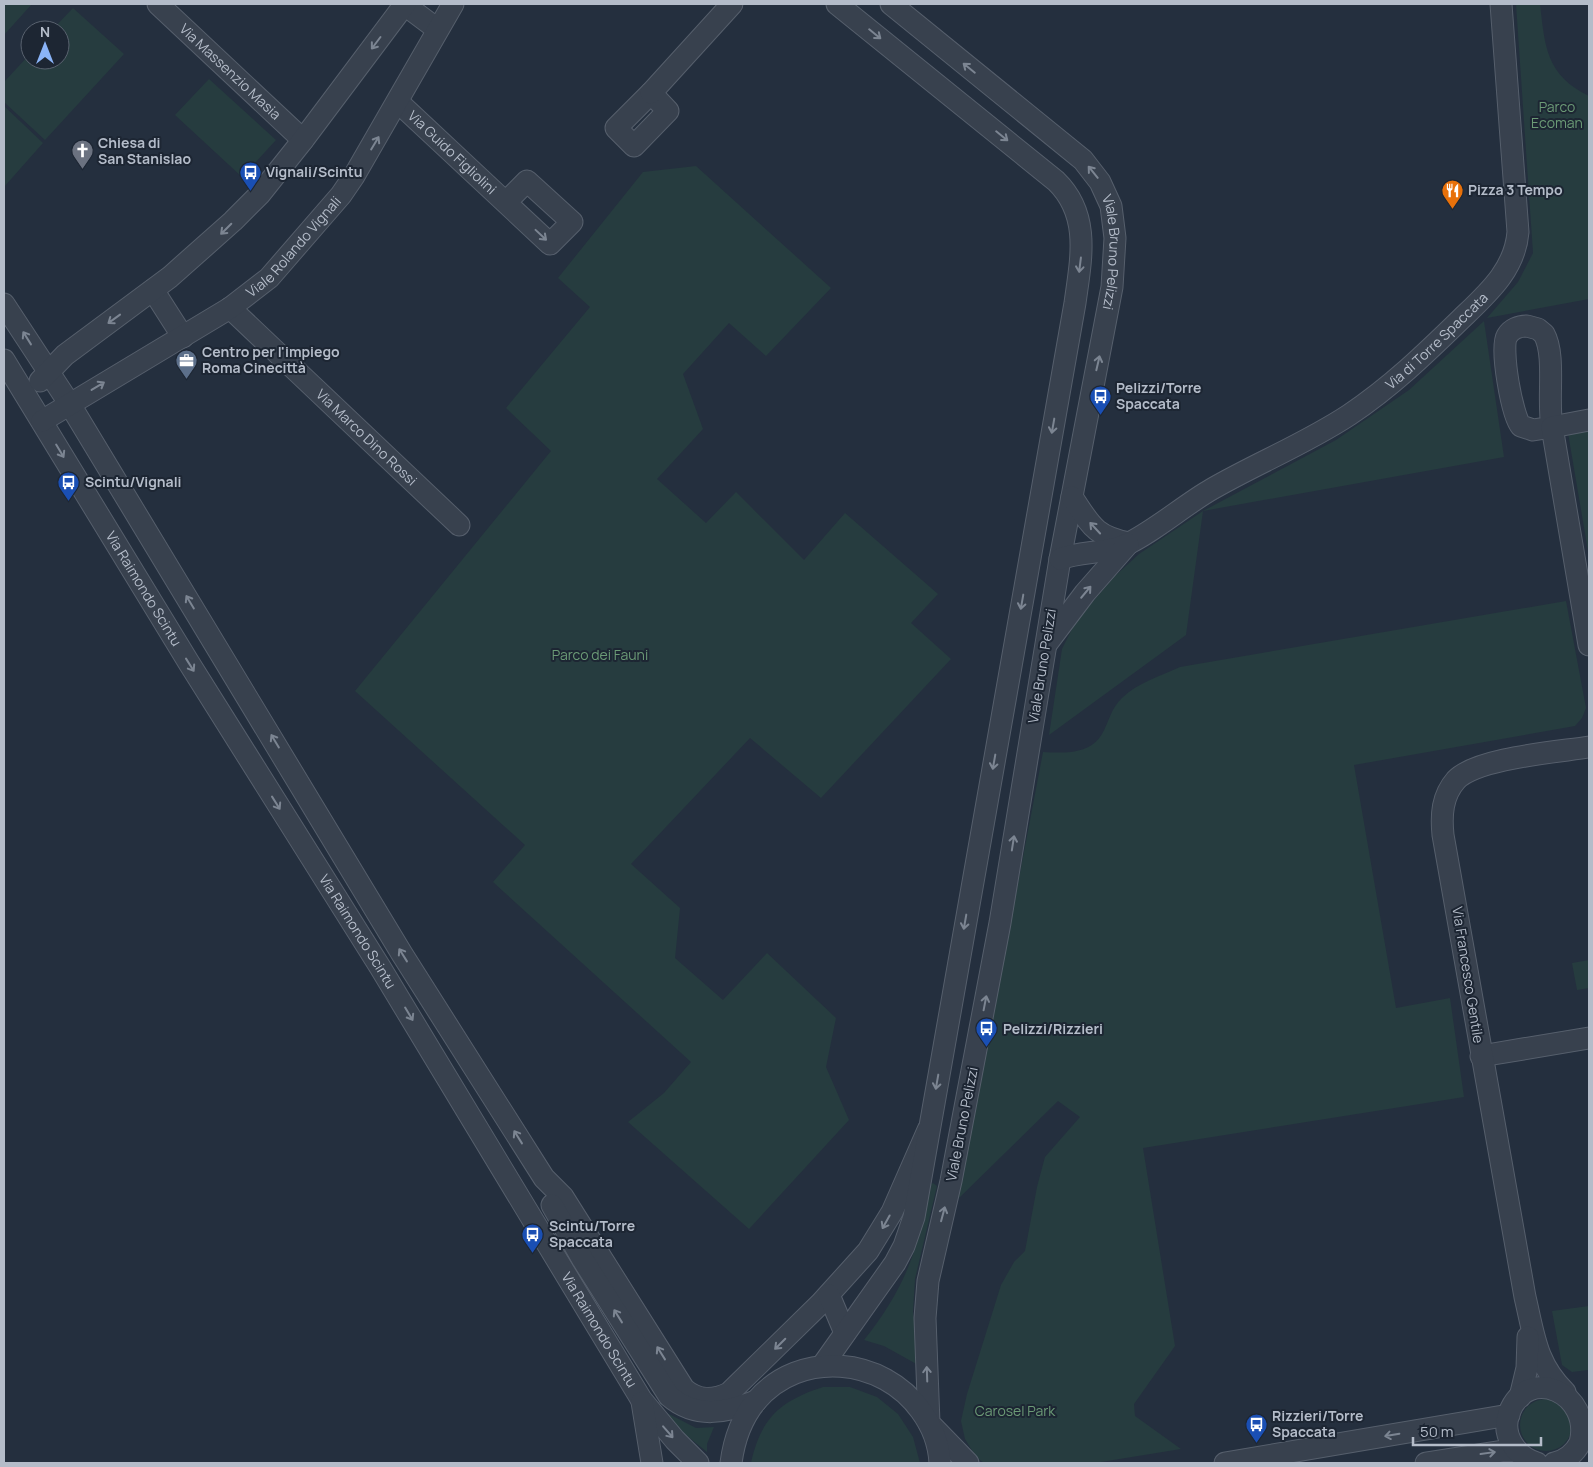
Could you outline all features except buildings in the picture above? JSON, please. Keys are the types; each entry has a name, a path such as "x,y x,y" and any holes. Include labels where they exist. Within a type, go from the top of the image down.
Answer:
{"street":[{"name":"Via Massenzio Masia","path":"158,4 303,140"},
{"path":"25,395 65,355 153,290 223,231 260,194 405,4 437,29"},
{"name":"Viale Rolando Vignali","path":"42,420 230,308 269,278 340,196 367,156 437,29 453,4"},
{"path":"650,93 732,4"},
{"name":"Viale Bruno Pelizzi","path":"822,1366 869,1302 904,1246 912,1225 1075,303 1082,245 1079,216 1069,195 1056,180 837,4"},
{"name":"Viale Bruno Pelizzi","path":"891,4 1082,160 1100,182 1111,206 1115,238 1109,305 1060,559 1000,923 951,1181 934,1246 926,1293 929,1423"},
{"name":"Via di Torre Spaccata","path":"1030,554 1060,559 1082,552 1110,550 1129,543 1213,488 1313,437 1384,391 1427,354 1506,271 1515,252 1518,232 1501,4"},
{"name":"Via Guido Figliolini","path":"398,102 506,202"},
{"path":"153,290 183,337"},
{"name":"Via Raimondo Scintu","path":"4,304 69,403 408,962 544,1178 563,1197 679,1383 688,1393 697,1397 714,1400 729,1393 860,1262 892,1212 928,1130"},
{"name":"Via Marco Dino Rossi","path":"230,308 459,525"},
{"name":"Via Raimondo Scintu","path":"4,360 184,655 380,967 641,1400 675,1440 698,1463"},
{"path":"1589,420 1552,427 1589,645"},
{"path":"1072,497 1100,533 1111,539 1129,543"},
{"name":"Via di Torre Spaccata","path":"1046,644 1085,593 1129,543"},
{"path":"1060,559 1084,563 1113,562"},
{"name":"Via Francesco Gentile","path":"1572,1453 1584,1430 1584,1417 1575,1396 1550,1378 1544,1366 1528,1310 1443,834 1443,805 1456,781 1470,771 1498,762 1589,747"},
{"path":"1482,1056 1589,1038"},
{"path":"922,1176 951,1181"},
{"name":"Via Raimondo Scintu","path":"544,1178 551,1204 669,1396 680,1405 704,1413 727,1411 756,1401"},
{"path":"829,1295 845,1334"},
{"name":"Via Francesco Gentile","path":"1528,1310 1528,1368 1514,1406 1508,1435 1530,1460"},
{"path":"731,1463 733,1445 741,1423 756,1401 786,1378 801,1371 822,1366 858,1367 887,1378 911,1398 929,1423 968,1463"},
{"path":"1225,1463 1514,1406 1541,1388 1553,1388 1575,1396"},
{"path":"641,1400 652,1463"},
{"path":"929,1423 936,1440 940,1463"},
{"path":"1426,1463 1503,1451 1530,1460"}],"green space":[{"path":"4,4 32,4 4,35"},
{"name":"Parco Ecoman","path":"1516,4 1540,4 1546,46 1550,58 1564,79 1589,96 1589,299 1487,318 1518,282 1533,253"},
{"path":"73,8 124,54 45,140 4,102 4,82 20,65 20,70 70,70 70,20 62,20"},
{"path":"209,79 276,140 242,177 175,115"},
{"path":"4,106 43,143 4,187"},
{"name":"Parco dei Fauni","path":"696,166 831,288 766,356 729,323 683,374 703,429 657,479 706,523 736,492 804,560 845,513 938,594 911,623 951,659 821,798 750,738 631,864 680,908 675,958 723,1000 767,953 836,1018 826,1067 849,1120 749,1229 628,1122 664,1093 691,1062 493,882 525,845 355,691 551,451 506,408 590,307 558,278 643,172"},
{"path":"1484,321 1504,457 1203,511 1336,440 1409,390"},
{"path":"1589,429 1589,557 1568,433"},
{"path":"1203,511 1186,635 1049,735 1062,649 1076,621 1114,577 1139,554"},
{"name":"Carosel Park","path":"1566,601 1586,708 1582,718 1575,726 1354,765 1396,1008 1450,998 1464,1097 1143,1148 1175,1346 1134,1404 1135,1416 1181,1449 1095,1463 984,1463 976,1457 965,1439 961,1421 967,1394 1001,1285 1014,1262 1025,1251 1037,1187 1045,1157 1080,1117 1058,1101 958,1199 1043,752 1076,751 1091,746 1102,734 1118,702 1122,698 1142,684 1180,667"},
{"path":"1589,960 1589,988 1577,990 1572,963"},
{"path":"933,1183 937,1186 915,1279 913,1312 920,1366 884,1346 864,1340 890,1303 908,1267 921,1229 930,1185"},
{"path":"1589,1306 1589,1372 1588,1370 1572,1372 1562,1365 1552,1311"},
{"path":"823,1387 850,1387 877,1397 898,1414 913,1437 920,1463 751,1463 760,1434 775,1413 795,1398"},
{"path":"1546,1399 1556,1401 1564,1407 1570,1415 1572,1425 1570,1435 1564,1443 1556,1449 1546,1451 1536,1449 1528,1443 1522,1435 1520,1425 1522,1415 1528,1407 1536,1401"},
{"path":"667,1413 696,1428 714,1427 707,1444 707,1452 671,1423"}],"place":[{"name":"Chiesa di San Stanislao","path":"82,170"},
{"name":"Vignali/Scintu","path":"250,191"},
{"name":"Pizza 3 Tempo","path":"1452,209"},
{"name":"Centro per l'impiego Roma Cinecittà","path":"186,379"},
{"name":"Pelizzi/Torre Spaccata","path":"1100,415"},
{"name":"Scintu/Vignali","path":"69,501"},
{"name":"Pelizzi/Rizzieri","path":"987,1048"},
{"name":"Scintu/Torre Spaccata","path":"533,1253"},
{"name":"Rizzieri/Torre Spaccata","path":"1256,1443"}]}
